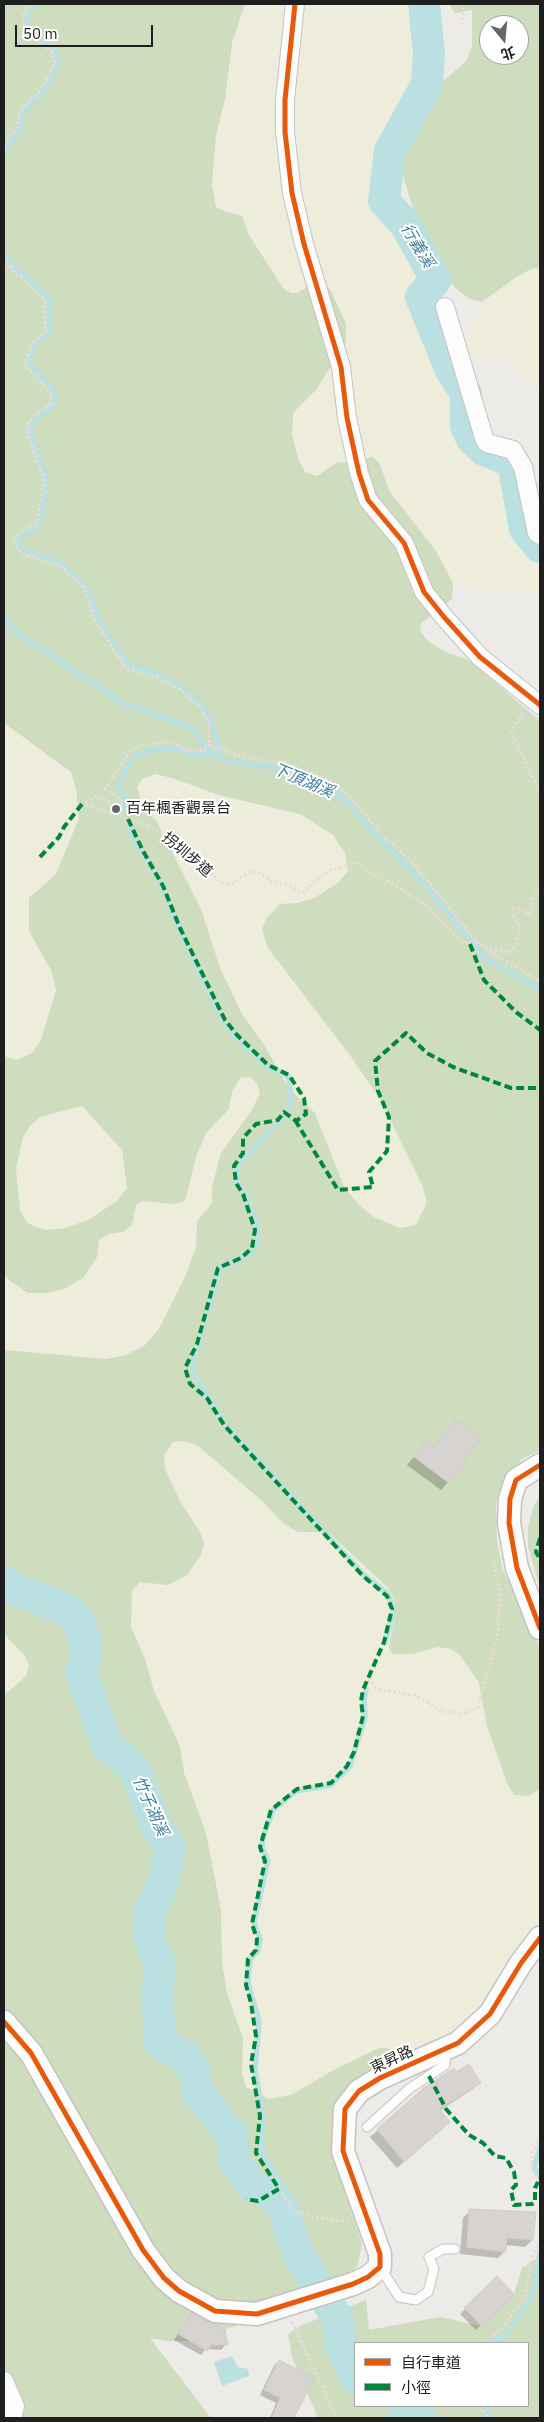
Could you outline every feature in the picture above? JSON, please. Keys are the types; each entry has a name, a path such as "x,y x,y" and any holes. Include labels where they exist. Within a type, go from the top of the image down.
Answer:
{"street":[{"path":"295,4 285,100 292,193 304,244 341,367 347,418 359,473 368,500 404,543 424,592 444,617 480,657 540,705"},
{"path":"446,307 484,438 487,443 513,450 523,467 537,533 540,536"},
{"path":"540,1465 516,1480 510,1499 509,1523 517,1568 540,1628"},
{"name":"東昇路","path":"380,2267 380,2254 343,2151 345,2109 359,2091 380,2078 458,2043 490,2014 521,1963 540,1938"},
{"path":"4,2022 31,2053 143,2250 164,2278 178,2291 215,2311 257,2314 353,2284 368,2277 380,2267"},
{"path":"4,2381 15,2406 12,2418"}],"lane":[{"path":"367,2127 409,2089 445,2065 446,2049"},
{"path":"380,2267 400,2297 416,2300 428,2292 434,2270 429,2257 443,2249 455,2249"}],"path":[{"path":"4,145 17,128 19,113 30,99 37,96 55,63 51,51 25,30 23,16 31,4"},
{"path":"462,25 463,4"},
{"path":"4,258 15,274 22,277 44,302 45,333 34,341 24,365 50,391 51,403 28,422 27,432 44,480 37,522 19,533 14,544 22,554 59,566 85,588 93,618 126,668 158,678 179,689 199,706 210,726 208,733 210,745 242,757 283,763 331,782 355,801 381,834 412,862 478,942 500,958 540,981"},
{"path":"511,731 540,793"},
{"path":"485,946 507,952 512,951 517,943 520,927 514,919 512,908 520,909 530,915 533,898 540,888"},
{"path":"368,1679 377,1690 414,1694 446,1712 466,1713 478,1708 484,1693 498,1633 500,1590 495,1576 493,1557"},
{"path":"540,2138 532,2153 531,2166 540,2184"},
{"path":"279,2189 293,2211 314,2217 370,2224"},
{"path":"483,2342 501,2330 525,2297 532,2257 540,2241"},
{"path":"285,2306 306,2356 337,2418"},
{"path":"481,2407 488,2418"}],"shaded area":[{"path":"245,4 418,4 422,48 419,70 391,125 378,199 382,207 398,223 427,279 416,295 420,313 436,356 457,397 459,427 463,437 471,449 509,471 516,520 522,536 540,556 540,593 487,593 453,583 436,551 390,492 379,463 365,457 345,463 338,462 317,476 305,472 298,459 292,435 293,413 315,391 341,351 306,287 298,293 291,293 283,288 249,235 246,224 237,213 217,208 212,194 216,135 225,99 232,43"},
{"path":"540,267 540,390 506,362 491,357 478,358 467,354 465,347 468,329 482,302 515,278 531,269"},
{"path":"4,723 71,772 76,789 79,818 56,874 29,898 29,931 52,972 56,990 41,1040 32,1053 16,1060 4,1056"},
{"path":"155,774 172,778 222,796 300,814 333,835 345,853 348,871 338,883 314,898 297,903 280,904 268,948 349,1054 379,1097 422,1185 427,1202 416,1225 400,1228 374,1217 360,1206 344,1187 315,1113 289,1089 265,1046 242,1014 220,968 201,909 157,822 142,804 137,787 142,779"},
{"path":"250,1077 257,1083 260,1094 250,1113 221,1153 212,1187 212,1203 197,1221 196,1248 185,1277 159,1329 145,1345 126,1355 106,1359 4,1350 4,1274 10,1281 28,1293 47,1293 97,1257 99,1240 109,1234 123,1232 136,1205 191,1182 196,1157 206,1133 229,1109 232,1092 240,1078"},
{"path":"82,1106 122,1151 127,1188 117,1201 88,1220 65,1228 47,1230 35,1227 27,1222 20,1211 16,1169 23,1137 30,1126 40,1117"},
{"path":"183,1441 197,1445 262,1501 283,1523 298,1532 328,1532 389,1589 394,1599 396,1612 393,1627 437,1647 451,1649 461,1655 479,1683 507,1783 528,1796 540,1789 540,1920 474,2010 444,2036 398,2060 330,2072 291,2095 269,2099 246,2087 242,2074 243,2038 227,1993 206,1833 184,1773 180,1746 154,1691 145,1659 131,1627 132,1591 140,1582 168,1585 186,1576 201,1554 204,1543 199,1530 181,1503 165,1469 164,1455 166,1449 173,1442"},
{"path":"4,1634 25,1656 29,1666 26,1676 4,1694"}],"green space":[{"path":"4,4 245,4 232,43 225,99 216,135 212,184 215,202 217,208 242,216 249,235 283,288 291,293 297,293 313,284 321,284 330,289 346,324 346,341 341,351 315,391 293,413 292,435 298,459 305,472 317,476 338,462 345,463 372,457 379,463 390,492 436,551 453,583 452,599 420,624 421,632 427,640 445,652 469,660 540,721 540,1450 522,1459 502,1486 496,1505 497,1543 503,1570 540,1648 540,1789 528,1796 514,1795 507,1783 487,1726 479,1683 460,1655 451,1649 437,1647 412,1654 393,1654 389,1646 396,1612 394,1599 389,1589 328,1532 298,1532 283,1523 262,1501 197,1445 183,1441 173,1442 164,1455 165,1469 181,1503 199,1530 204,1543 201,1555 186,1576 168,1585 140,1582 132,1591 131,1627 145,1659 154,1691 180,1746 184,1773 206,1833 221,1910 222,1962 227,1993 243,2038 242,2074 246,2087 269,2099 291,2095 330,2072 379,2048 387,2048 396,2053 398,2060 359,2077 338,2102 331,2129 334,2160 362,2244 358,2264 353,2271 330,2284 261,2309 236,2326 189,2341 168,2341 150,2338 211,2418 4,2418 4,1694 26,1676 29,1666 25,1656 4,1634 4,1350 106,1359 126,1355 145,1345 159,1329 185,1277 196,1248 197,1221 212,1203 212,1187 221,1153 250,1113 260,1094 257,1083 250,1077 240,1078 232,1092 229,1109 206,1133 196,1157 185,1201 173,1204 143,1201 136,1205 132,1225 123,1232 109,1234 99,1240 97,1257 83,1278 64,1289 47,1293 28,1293 10,1281 4,1274 4,1056 16,1060 32,1053 41,1040 56,990 52,972 29,931 29,898 56,874 79,818 76,789 71,772 4,723","holes":["155,774 172,778 222,796 300,814 333,835 345,853 348,871 338,883 314,898 297,903 280,904 266,919 262,930 268,948 349,1054 379,1097 422,1185 427,1202 416,1225 400,1228 374,1217 360,1206 344,1187 315,1113 289,1089 265,1046 242,1014 220,968 201,909 157,822 142,803 137,787 142,779","82,1106 122,1150 127,1188 117,1201 88,1220 65,1228 47,1230 35,1227 27,1222 20,1211 16,1169 23,1137 30,1126 40,1117"]},
{"path":"450,4 540,4 540,267 531,269 515,278 482,302 470,299 454,287 433,247 417,223 400,165 405,138 438,86 467,60 472,45 472,10 454,13"},
{"path":"540,1496 540,1588 528,1546 528,1527 533,1508"},
{"path":"540,2256 540,2418 318,2418 292,2357 288,2334 302,2325 366,2300 369,2330 440,2317 481,2326 514,2294 522,2268"}],"water":[{"path":"232,2356 238,2367 248,2369 249,2376 222,2386 214,2362"}],"building":[{"path":"455,1419 481,1438 449,1483 414,1457 426,1440 435,1447"},
{"path":"469,2064 481,2083 439,2109 450,2122 404,2162 377,2129 425,2087 454,2068 456,2072"},
{"path":"469,2209 536,2212 533,2240 507,2238 506,2252 467,2247"},
{"path":"497,2276 514,2294 482,2326 464,2308"},
{"path":"191,2313 225,2330 228,2345 211,2345 207,2351 178,2334"},
{"path":"279,2360 314,2378 294,2418 272,2418 280,2398 264,2390"}],"waterway":[{"path":"4,148 20,130 22,115 30,103 38,98 58,66 58,57 55,50 29,32 26,14 35,4"},
{"name":"行義溪","path":"424,4 429,54 427,84 390,151 384,201 405,224 436,279 421,297 450,368 466,394 466,426 472,439 484,450 513,462 525,529 540,547"},
{"path":"4,252 16,271 24,274 49,299 48,335 36,342 27,361 54,390 54,405 32,423 30,432 46,480 41,523 17,542 23,551 58,562 85,585 103,628 129,666 149,671 172,682 199,703 212,724 219,749 207,755 190,755 180,748 154,749 137,755 125,770 118,788 127,801 121,810"},
{"name":"下頂湖溪","path":"4,617 12,629 123,703 195,729 204,746 227,761 274,767 331,790 348,803 366,825 421,881 476,946 483,957 540,989"},
{"path":"128,829 158,877 179,928 223,1021 235,1036 266,1066 288,1076 291,1093 288,1112"},
{"path":"280,1120 237,1167 237,1182 244,1192 258,1229 255,1251 220,1268 192,1365 195,1375 225,1425 364,1575 388,1594 394,1610 385,1643"},
{"path":"540,1548 540,1555"},
{"name":"竹子湖溪","path":"4,1581 9,1587 70,1611 79,1622 85,1641 86,1654 81,1673 107,1745 134,1768 155,1824 170,1848 163,1884 150,1911 149,1937 161,1967 157,1986 160,2043 183,2055 193,2068 199,2095 232,2135 234,2160 249,2183 267,2193 283,2207 292,2239 304,2264 338,2319 340,2342 354,2376"},
{"path":"283,2207 285,2198 283,2187 261,2151 263,2113 255,2071 259,2021 248,1983 250,1959 258,1951 260,1939 254,1923 268,1860 262,1848 263,1837 273,1810 296,1791 331,1785 350,1766 365,1717 364,1698 366,1690"},
{"path":"540,2148 534,2168 540,2177"},
{"path":"490,2342 502,2337 510,2329 533,2294 540,2253"},
{"name":"竹子湖溪","path":"404,2407 420,2418"},
{"path":"485,2407 492,2418"}],"marked path":[{"path":"40,857 59,837 64,827 82,804"},
{"path":"128,819 143,851 163,886 180,928 225,1020 237,1035 268,1065 289,1075 304,1098 306,1114 296,1121 284,1112 278,1120 256,1124 243,1138 243,1153 234,1166 236,1183 243,1194 255,1230 252,1248 241,1258 218,1268 197,1344 185,1368 190,1384 207,1398 224,1425 363,1576 387,1596 392,1609 384,1642 363,1690 361,1701 363,1716 354,1752 347,1766 331,1783 297,1789 271,1810 260,1847 265,1861 252,1924 257,1939 256,1950 248,1959 246,1985 256,2036 251,2064 260,2116 256,2153 279,2189 258,2201 246,2199"},
{"path":"470,944 484,980 516,1012 540,1030"},
{"path":"295,1120 338,1190 373,1187 369,1172 387,1151 389,1117 378,1091 375,1061 406,1033 427,1053 453,1067 511,1088 540,1088"},
{"path":"540,1538 536,1552 540,1559"},
{"path":"429,2076 446,2109 469,2135 483,2143 495,2156 506,2158 514,2172 516,2185 511,2190 514,2205 532,2204 535,2202 535,2188 538,2182"}],"cycle path":[{"path":"295,4 285,100 285,132 292,193 304,244 341,367 347,418 359,473 368,500 404,543 424,592 444,617 480,657 540,705"},
{"path":"540,1465 516,1480 510,1499 509,1523 517,1568 540,1628"},
{"path":"4,2022 31,2053 143,2250 164,2278 179,2291 215,2311 257,2314 353,2284 368,2277 380,2267 380,2254 343,2151 345,2109 359,2091 380,2078 458,2043 490,2014 521,1963 540,1938"}],"place":[{"name":"百年楓香觀景台","path":"116,809"}]}
